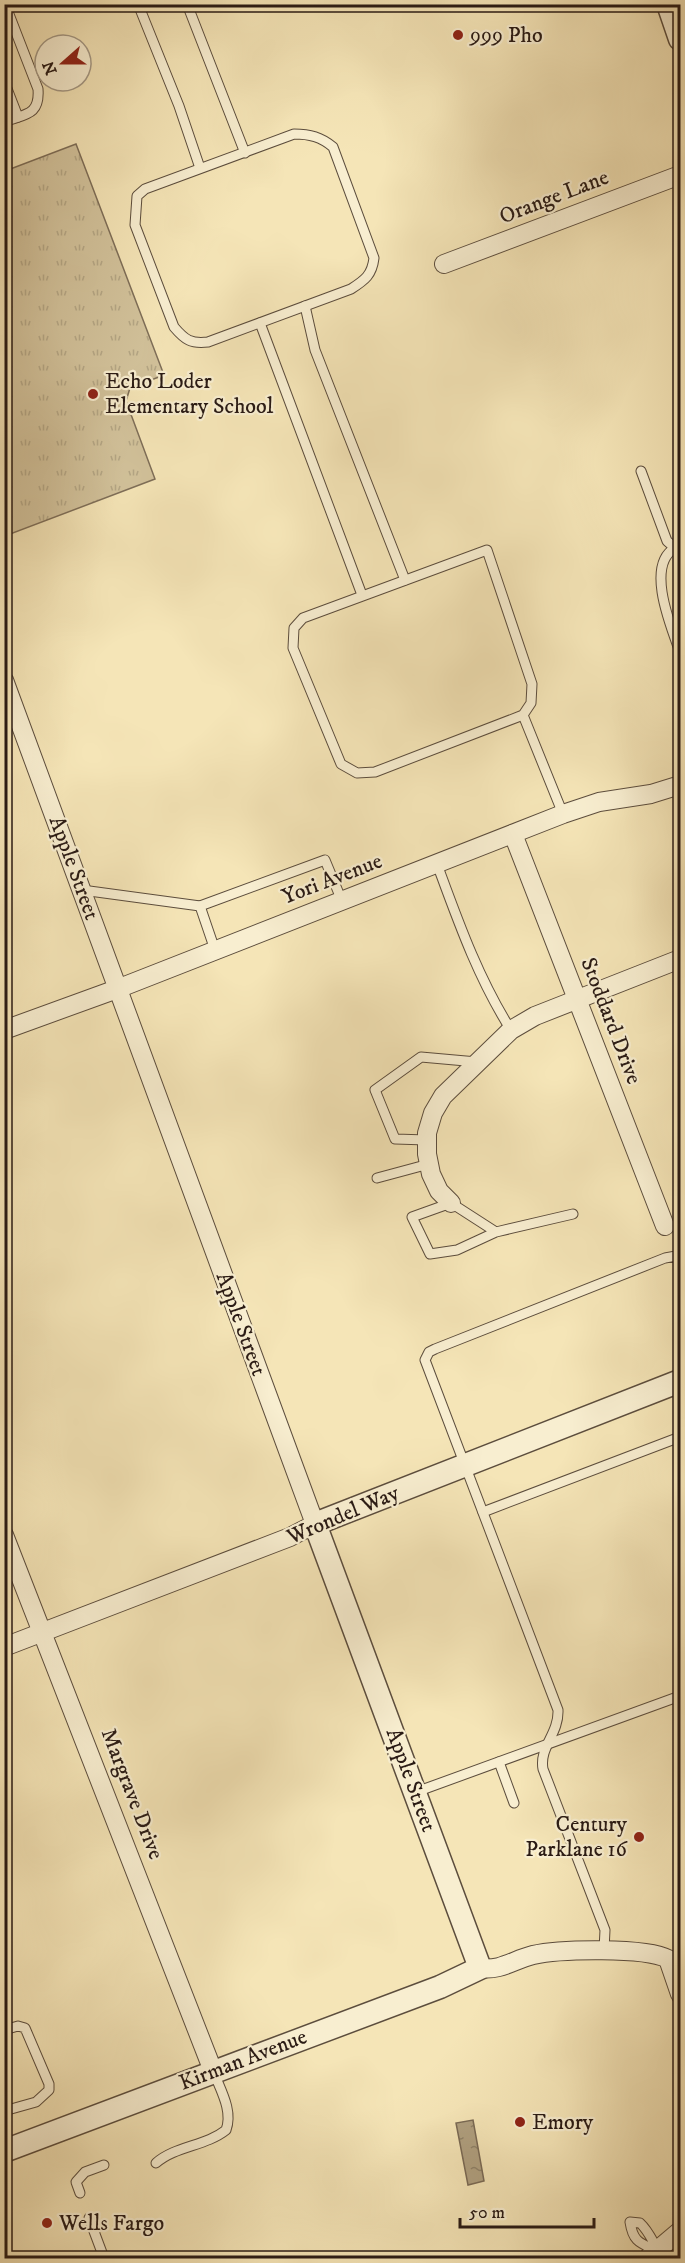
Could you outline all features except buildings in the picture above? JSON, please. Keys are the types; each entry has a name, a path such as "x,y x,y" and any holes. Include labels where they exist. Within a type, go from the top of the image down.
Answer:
{"street":[{"path":"668,4 681,39"},
{"name":"Orange Lane","path":"444,264 681,175"},
{"name":"Apple Street","path":"4,680 480,1968"},
{"name":"Yori Avenue","path":"4,1030 117,989 563,814 599,802 651,794 681,785"},
{"name":"Stoddard Drive","path":"513,834 665,1226"},
{"path":"451,1203 440,1191 431,1174 427,1154 427,1140 433,1113 442,1096 511,1030 534,1016 681,959"},
{"name":"Wrondel Way","path":"4,1647 290,1537 315,1524 681,1381"},
{"name":"Margrave Drive","path":"4,1535 213,2071"},
{"path":"480,1968 493,1970 530,1956 545,1953 604,1950 663,1956 668,1959 681,1994"},
{"name":"Kirman Avenue","path":"4,2151 440,1987 480,1968"},
{"path":"656,2256 681,2231"}],"lane":[{"path":"4,122 35,109 39,102 38,89 5,4"},
{"path":"138,4 179,106 200,168"},
{"path":"187,4 245,153"},
{"path":"4,81 18,117"},
{"path":"294,134 308,134 323,138 333,147 374,258 372,270 366,280 351,289 208,342 195,344 183,338 174,327 135,225 137,196 145,189 245,153 294,134"},
{"path":"305,306 315,350 405,580"},
{"path":"260,323 362,595"},
{"path":"641,471 667,541 678,547"},
{"path":"678,547 668,552 664,560 662,580 664,609 681,652"},
{"path":"487,550 532,684 531,703 523,715 375,772 357,772 341,764 293,648 294,628 303,618 405,580 487,550"},
{"path":"523,715 563,814"},
{"path":"82,890 200,906 326,860 342,901"},
{"path":"436,864 471,956 493,1001 511,1030"},
{"path":"200,906 215,950"},
{"path":"427,1140 395,1139 375,1090 421,1057 477,1062"},
{"path":"377,1178 429,1164"},
{"path":"496,1232 451,1203 412,1217 430,1254 457,1250 496,1232 573,1214"},
{"path":"604,1950 605,1930 541,1760 558,1721 558,1710 425,1360 429,1352 435,1349 665,1258 676,1256 681,1261"},
{"path":"483,1512 681,1437"},
{"path":"416,1792 681,1696"},
{"path":"499,1762 514,1803"},
{"path":"4,2030 18,2026 25,2028 49,2084 49,2090 36,2102 4,2111"},
{"path":"156,2163 219,2136 226,2130 229,2116 227,2106 213,2071"},
{"path":"80,2193 76,2182 85,2172 104,2165"},
{"path":"89,2218 104,2259"}],"green space":[{"path":"76,144 164,375 130,388 126,401 155,479 5,536 5,171"}],"water":[{"path":"473,2120 484,2181 468,2185 456,2123"}],"place":[{"name":"999 Pho","path":"458,35"},
{"name":"Echo Loder Elementary School","path":"93,394"},
{"name":"Century Parklane 16","path":"639,1837"},
{"name":"Emory","path":"520,2122"},
{"name":"Wells Fargo","path":"47,2223"}]}
